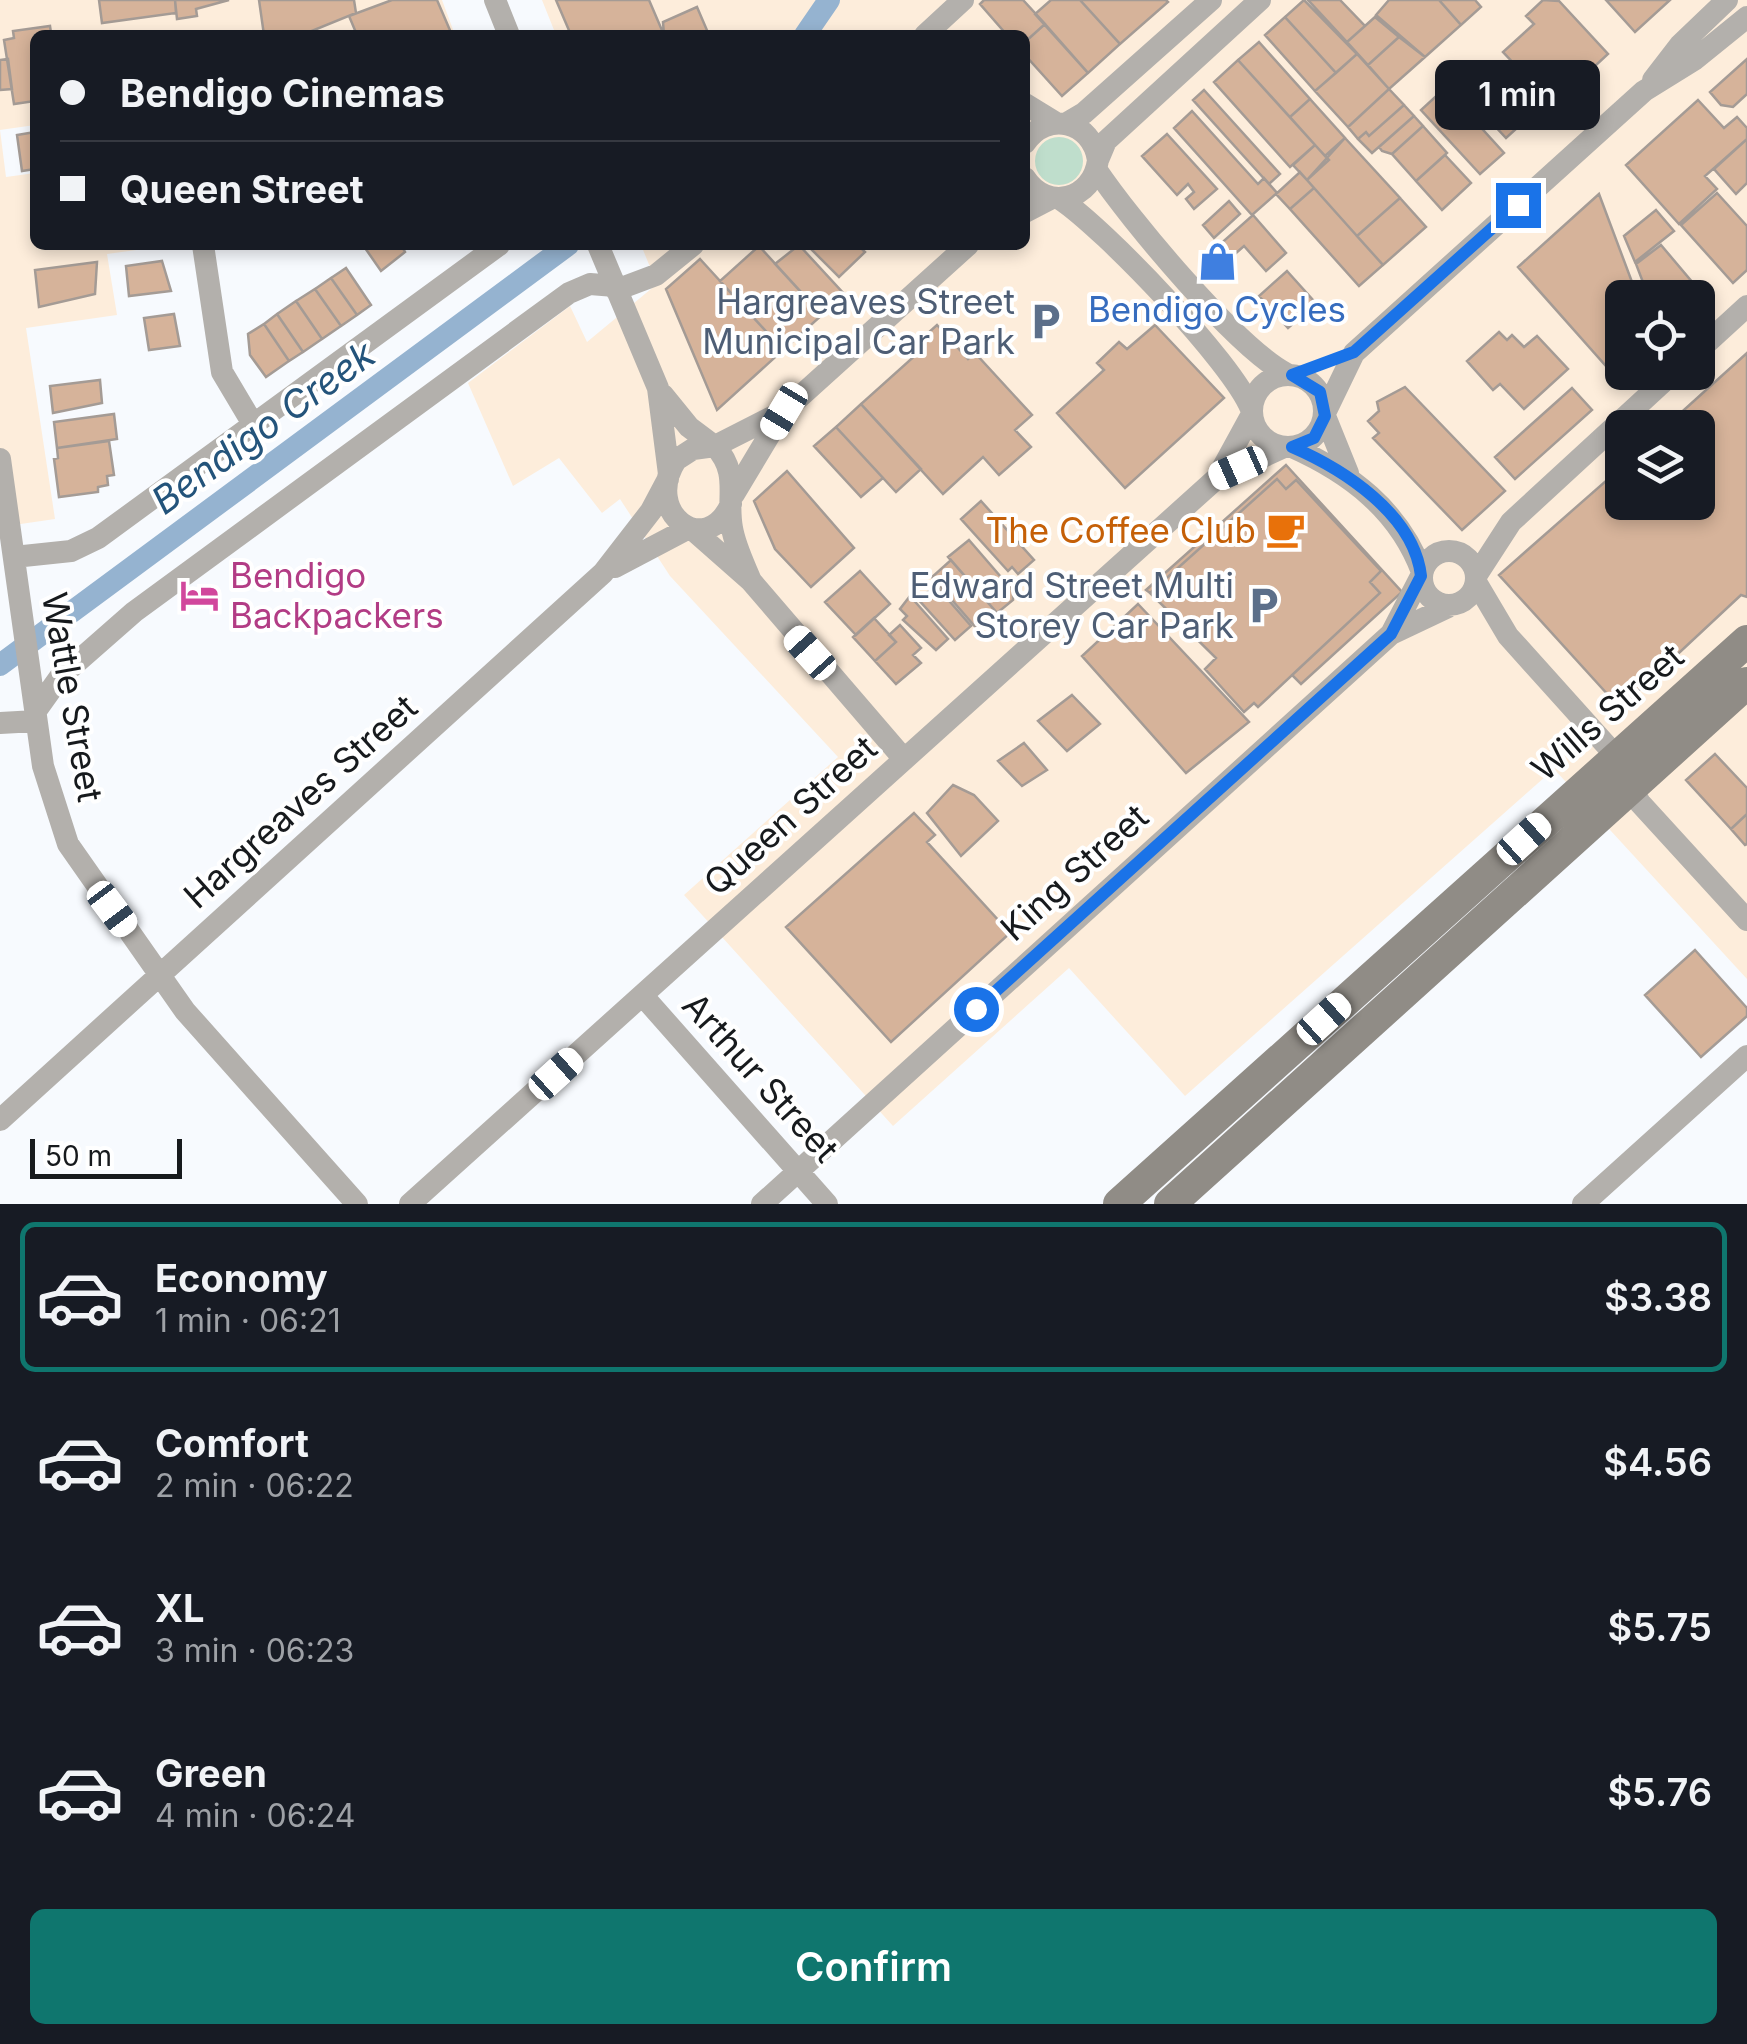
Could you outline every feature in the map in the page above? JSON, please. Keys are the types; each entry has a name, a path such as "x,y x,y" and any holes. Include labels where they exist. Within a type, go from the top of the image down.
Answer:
{"main road":[{"name":"Wills Street","path":"1170,1204 1630,791 1747,641"},
{"name":"Wills Street","path":"1120,1204 1614,759 1747,682"}],"street":[{"path":"495,0 507,30"},
{"path":"934,29 963,0"},
{"path":"1030,138 1040,128 1084,114 1210,0"},
{"path":"1030,210 1083,190 1106,141 1260,0"},
{"path":"1644,91 1680,44 1727,0"},
{"path":"1288,447 1314,438 1354,352 1644,91 1694,60 1747,16"},
{"path":"1030,107 1088,136 1097,165 1118,200 1255,354 1320,392 1348,473 1402,530 1427,592 1508,636"},
{"path":"1030,184 1036,192 1056,199 1092,222 1232,375 1262,436 1348,473"},
{"path":"204,250 222,372 254,424"},
{"path":"14,557 71,551 90,543 493,250"},
{"path":"0,723 36,716 60,677 134,612 569,293 590,284 615,288 656,275 687,250"},
{"path":"669,477 686,452 714,445 784,411 962,250"},
{"path":"601,251 658,388 682,420 714,445 733,474 732,528 751,581"},
{"path":"1715,335 1747,306"},
{"path":"1252,412 1266,382 1354,352"},
{"path":"658,388 669,508 751,581 903,758"},
{"path":"1451,607 1468,596 1511,522 1654,390"},
{"path":"690,528 714,523 784,411"},
{"name":"Queen Street","path":"1217,478 1252,412"},
{"name":"Queen Street","path":"410,1204 1217,478 1288,447"},
{"name":"Wattle Street","path":"0,460 14,557 9,595 21,616 51,799 68,844 184,1011 357,1204"},
{"name":"Hargreaves Street","path":"0,1120 603,573 645,520 669,477"},
{"name":"Hargreaves Street","path":"603,573 690,528"},
{"path":"1402,530 1469,560 1508,636 1614,759 1630,791 1747,920"},
{"path":"1422,574 1432,556 1446,550"},
{"name":"King Street","path":"1391,634 1422,574"},
{"name":"King Street","path":"762,1204 1391,634 1451,607"},
{"name":"Arthur Street","path":"643,996 827,1204"},
{"path":"1583,1204 1747,1056"}],"shaded area":[{"path":"0,0 442,0 453,30 30,30 30,126 0,130"},
{"path":"542,0 1747,0 1747,979 1554,769 1185,1096 1069,968 893,1126 684,895 838,757 670,576 620,499 602,513 559,458 513,486 468,383 570,306 587,342 657,284 643,250 1030,250 1030,30 554,30"},
{"path":"0,130 6,177 30,174 30,250 136,250 107,254 117,315 26,328 55,519 0,527"}],"green space":[{"path":"1059,137 1076,144 1083,161 1076,178 1059,185 1042,178 1035,161 1042,144"}],"building":[{"path":"99,0 175,0 176,13 102,23"},
{"path":"175,0 229,0 196,9 197,16 177,19"},
{"path":"259,0 354,0 356,13 314,30 263,30"},
{"path":"392,0 437,0 450,30 355,30 349,16"},
{"path":"556,0 649,0 662,30 569,30"},
{"path":"984,0 1023,0 1045,24 1030,38 1030,30 1003,30 980,4"},
{"path":"1051,0 1080,0 1120,44 1088,73 1035,14"},
{"path":"1080,0 1166,0 1168,2 1120,44"},
{"path":"1304,0 1357,54 1336,73 1285,17"},
{"path":"1308,0 1340,0 1365,26 1347,42"},
{"path":"1389,0 1439,0 1461,25 1425,57 1376,15"},
{"path":"1439,0 1475,0 1481,7 1461,25"},
{"path":"1543,0 1559,1 1608,54 1553,105 1503,52 1534,24 1526,16"},
{"path":"1606,0 1670,0 1635,32"},
{"path":"697,7 707,30 664,30 663,22"},
{"path":"1285,17 1336,73 1315,91 1265,35"},
{"path":"1375,17 1399,37 1368,65 1347,42"},
{"path":"1045,24 1088,73 1062,96 1030,61 1030,38"},
{"path":"50,26 51,30 30,30 30,102 14,104 4,40 14,38 13,31"},
{"path":"1399,37 1425,57 1389,89 1368,65"},
{"path":"1259,42 1310,99 1290,117 1238,60"},
{"path":"1357,54 1389,89 1348,127 1315,91"},
{"path":"8,59 12,89 0,90 0,60"},
{"path":"1747,59 1747,94 1733,107 1721,105 1710,92"},
{"path":"1238,60 1315,145 1290,167 1214,82"},
{"path":"1490,75 1529,117 1506,138 1467,96"},
{"path":"1445,88 1504,153 1480,174 1421,110"},
{"path":"1389,89 1404,105 1369,136 1366,132 1358,139 1348,127"},
{"path":"1204,90 1280,174 1269,184 1193,100"},
{"path":"1310,99 1345,138 1325,156 1290,117"},
{"path":"1698,100 1724,128 1737,117 1747,128 1747,139 1705,176 1717,189 1679,224 1626,165"},
{"path":"1404,105 1414,116 1372,153 1358,139 1366,132 1369,136"},
{"path":"1192,111 1258,184 1264,178 1277,193 1252,215 1174,128"},
{"path":"1414,116 1423,126 1392,154 1382,151 1379,147"},
{"path":"1423,126 1447,153 1416,181 1392,154"},
{"path":"30,133 30,170 22,171 17,135"},
{"path":"1167,134 1217,189 1194,209 1186,199 1194,192 1188,184 1177,195 1142,156"},
{"path":"1345,138 1400,198 1357,236 1307,180"},
{"path":"1747,139 1747,183 1736,194 1714,169"},
{"path":"1315,145 1329,160 1307,180 1293,165"},
{"path":"1445,155 1471,183 1442,210 1416,181"},
{"path":"1300,172 1314,188 1290,209 1276,194"},
{"path":"1314,188 1383,265 1359,286 1290,209"},
{"path":"1717,193 1747,226 1747,270 1733,283 1681,225"},
{"path":"1599,194 1631,280 1605,280 1605,365 1518,267"},
{"path":"1400,198 1426,227 1383,265 1357,236"},
{"path":"1229,201 1240,214 1214,238 1203,225"},
{"path":"1656,210 1674,231 1635,262 1624,236"},
{"path":"1253,215 1286,253 1266,271 1244,246 1219,268 1208,255"},
{"path":"1661,245 1690,280 1642,280 1636,264"},
{"path":"366,250 404,250 405,252 381,271"},
{"path":"755,250 763,250 822,315 783,350 720,281"},
{"path":"793,250 804,250 845,295 822,315 775,264"},
{"path":"812,250 865,252 839,277"},
{"path":"700,259 783,350 717,410 666,289"},
{"path":"162,261 171,291 129,296 126,266"},
{"path":"97,262 95,294 39,307 35,270"},
{"path":"346,268 371,305 357,315 331,278"},
{"path":"1287,271 1321,309 1308,320 1303,315 1288,328 1259,296"},
{"path":"331,278 357,315 341,326 315,289"},
{"path":"315,289 341,326 322,339 296,301"},
{"path":"296,301 322,339 303,352 277,314"},
{"path":"174,314 180,346 149,350 144,318"},
{"path":"277,314 303,352 289,361 264,324"},
{"path":"264,324 289,361 266,377 250,355 248,334"},
{"path":"937,325 968,359 975,353 1032,415 1015,430 1031,447 999,475 983,457 943,494 861,404 918,353 918,342"},
{"path":"1155,325 1224,398 1125,488 1057,413 1104,370 1097,363 1119,342 1127,349"},
{"path":"1499,332 1507,340 1512,335 1524,347 1537,336 1568,369 1524,409 1500,384 1493,390 1467,361"},
{"path":"1747,353 1747,597 1741,595 1620,708 1499,575 1605,482 1605,520 1715,520 1715,410 1684,410 1706,390 1715,390 1715,382"},
{"path":"100,380 102,403 53,413 50,386"},
{"path":"1405,387 1505,491 1462,530 1373,438 1379,433 1368,421 1379,411 1377,402"},
{"path":"1572,388 1592,410 1515,479 1495,457"},
{"path":"861,404 921,469 896,492 836,427"},
{"path":"114,414 117,439 57,448 54,422"},
{"path":"836,427 883,478 861,497 814,446"},
{"path":"109,441 114,475 107,476 108,485 98,487 98,492 59,497 54,459 58,458 57,448"},
{"path":"1286,465 1402,592 1301,684 1292,675 1380,593 1370,582 1381,571 1296,480 1286,489 1277,479 1150,593 1146,590"},
{"path":"787,471 854,548 811,587 775,549 754,501"},
{"name":"Edward Street Multi Storey Car Park","path":"1277,479 1286,489 1296,480 1381,571 1370,582 1380,593 1258,707 1254,703 1244,712 1205,669 1216,658 1150,593"},
{"path":"981,501 1034,560 1018,574 1012,567 1008,571 961,519"},
{"path":"969,540 1013,591 1013,600 997,613 948,557"},
{"path":"951,560 997,613 978,630 932,577"},
{"path":"860,571 890,604 856,635 825,602"},
{"path":"937,587 971,626 955,640 917,598"},
{"path":"910,596 948,639 936,650 903,620 907,616 900,609"},
{"path":"1138,604 1249,722 1186,773 1082,656"},
{"path":"874,618 896,642 875,661 853,637"},
{"path":"900,625 921,648 913,655 921,663 896,684 875,661 896,642 889,635"},
{"path":"1072,695 1100,724 1067,751 1038,721"},
{"path":"1024,743 1047,770 1022,786 998,761"},
{"path":"1715,754 1747,788 1747,814 1731,829 1686,780"},
{"path":"953,785 974,795 998,821 961,856 927,813"},
{"path":"914,813 935,835 927,842 1010,933 891,1042 786,927"},
{"path":"1747,814 1747,844 1745,845 1731,829"},
{"path":"1695,950 1747,1008 1747,1016 1701,1057 1645,995"}],"waterway":[{"name":"Bendigo Creek","path":"808,30 829,0"},
{"name":"Bendigo Creek","path":"0,665 561,250"}],"place":[{"name":"Bendigo Cycles","path":"1217,262"},
{"name":"Hargreaves Street Municipal Car Park","path":"1045,321"},
{"name":"The Coffee Club","path":"1286,530"},
{"name":"Bendigo Backpackers","path":"200,595"},
{"name":"Edward Street Multi Storey Car Park","path":"1264,605"}],"route":[{"path":"976,1009 1391,634 1421,576 1416,555 1402,530 1348,473 1292,447 1314,438 1325,413 1320,392 1312,383 1292,375 1354,352 1518,205"}]}
